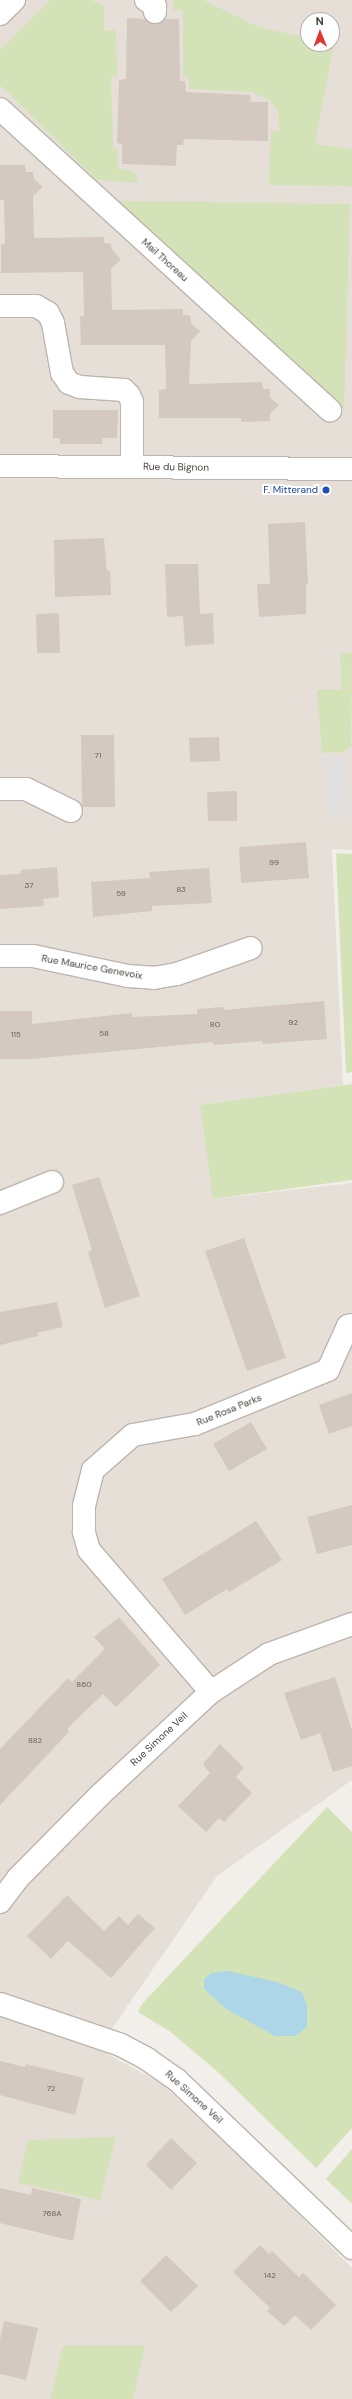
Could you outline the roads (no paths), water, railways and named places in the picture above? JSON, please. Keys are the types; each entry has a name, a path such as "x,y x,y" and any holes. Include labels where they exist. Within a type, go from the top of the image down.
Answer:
{"street":[{"path":"0,14 14,0"},
{"name":"Mail Thoreau","path":"0,108 330,410"},
{"path":"0,306 36,306 48,313 53,323 62,373 69,383 80,387 124,390 129,395 132,402 132,467"},
{"name":"Rue du Bignon","path":"0,466 352,470"},
{"path":"0,789 26,789 71,811"},
{"name":"Rue Maurice Genevoix","path":"0,956 33,956 128,976 154,978 177,974 251,948"},
{"path":"0,1203 52,1182"},
{"name":"Rue Rosa Parks","path":"211,1692 89,1550 84,1532 84,1506 93,1470 133,1435 194,1424 328,1370 348,1326 352,1325"},
{"name":"Rue Simone Veil","path":"0,1902 18,1878 100,1795 211,1692 269,1654 352,1624"},
{"name":"Rue Simone Veil","path":"0,2004 114,2042 147,2058 177,2080 352,2248"}],"water":[{"path":"228,1971 277,1982 302,1992 307,2005 307,2027 296,2036 275,2036 226,2009 204,1989 204,1979 211,1973"}],"place":[{"name":"F. Mitterand","path":"326,490"}]}
